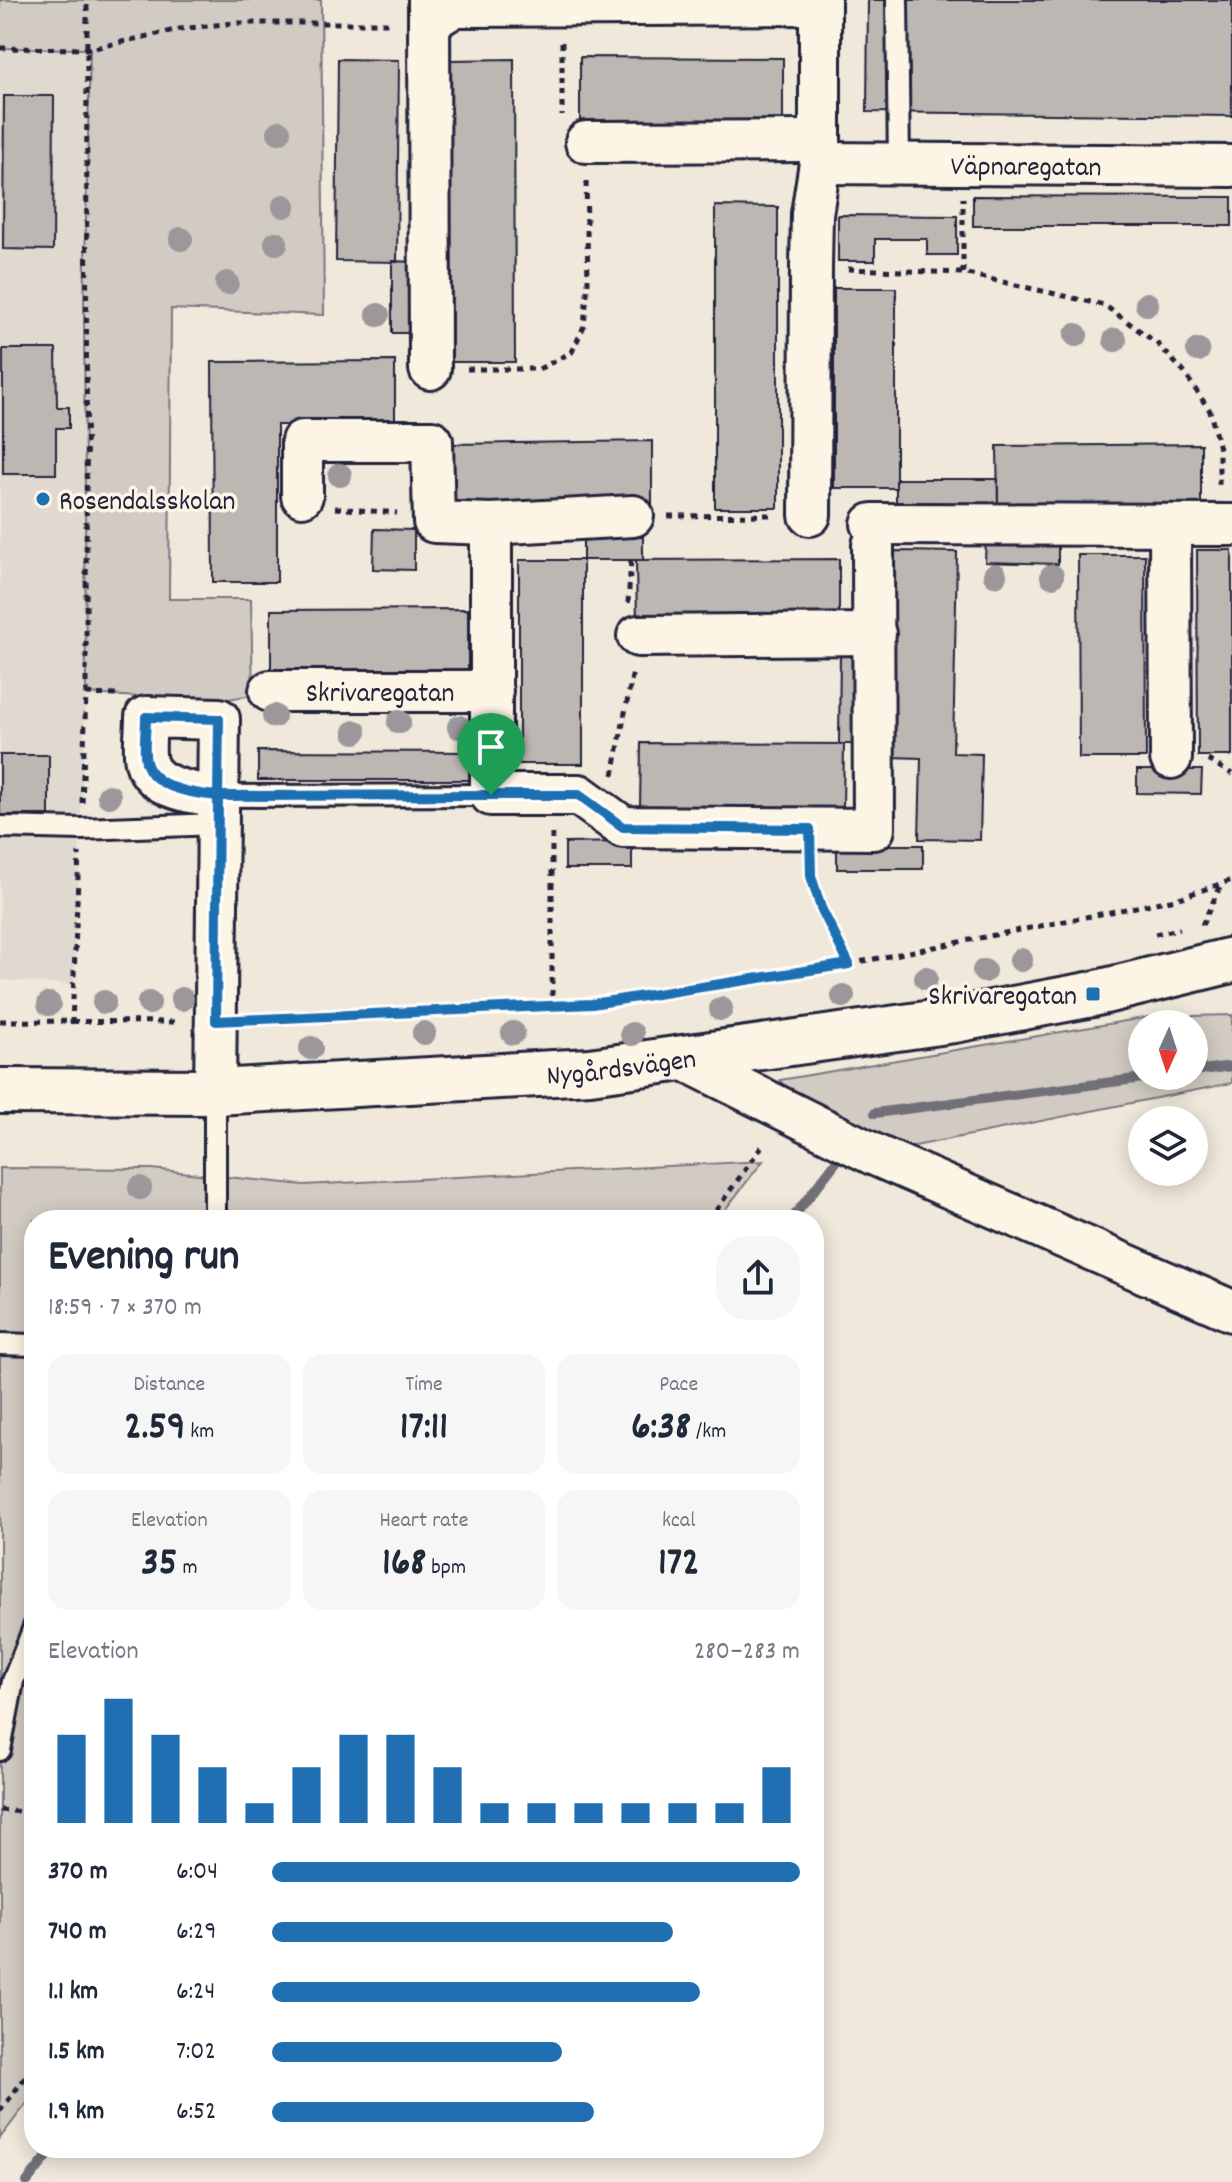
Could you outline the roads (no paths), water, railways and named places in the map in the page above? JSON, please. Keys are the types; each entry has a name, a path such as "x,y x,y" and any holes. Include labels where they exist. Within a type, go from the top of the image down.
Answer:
{"street":[{"path":"430,369 429,11 455,6 820,2 819,152 812,214 810,515"},
{"name":"Väpnaregatan","path":"586,142 819,152 899,163 1232,166"},
{"path":"302,496 302,441 432,441 434,522 491,524 633,516"},
{"name":"Skrivaregatan","path":"491,524 491,795"},
{"path":"1170,525 1171,758"},
{"path":"491,795 579,795 623,827 874,829 872,535 1226,525"},
{"path":"638,636 875,634"},
{"name":"Skrivaregatan","path":"270,691 492,691"},
{"path":"215,1092 218,810"},
{"name":"Nygårdsvägen","path":"0,1091 215,1092 590,1071 1038,1005 1232,960"},
{"path":"683,1059 875,1155 1232,1311"}],"lane":[{"path":"897,0 899,163"},
{"path":"0,827 81,829 218,810 491,795"},
{"path":"215,1092 215,1210"},
{"path":"0,1344 24,1345"},
{"path":"0,1750 13,1681 24,1653"}],"waterway":[{"path":"1208,1069 1232,1066"},
{"path":"875,1113 1128,1080"},
{"path":"799,1210 836,1162"},
{"path":"27,2182 46,2158"}],"place":[{"name":"Rosendalsskolan","path":"43,499"},
{"name":"Skrivaregatan","path":"1093,994"}]}
